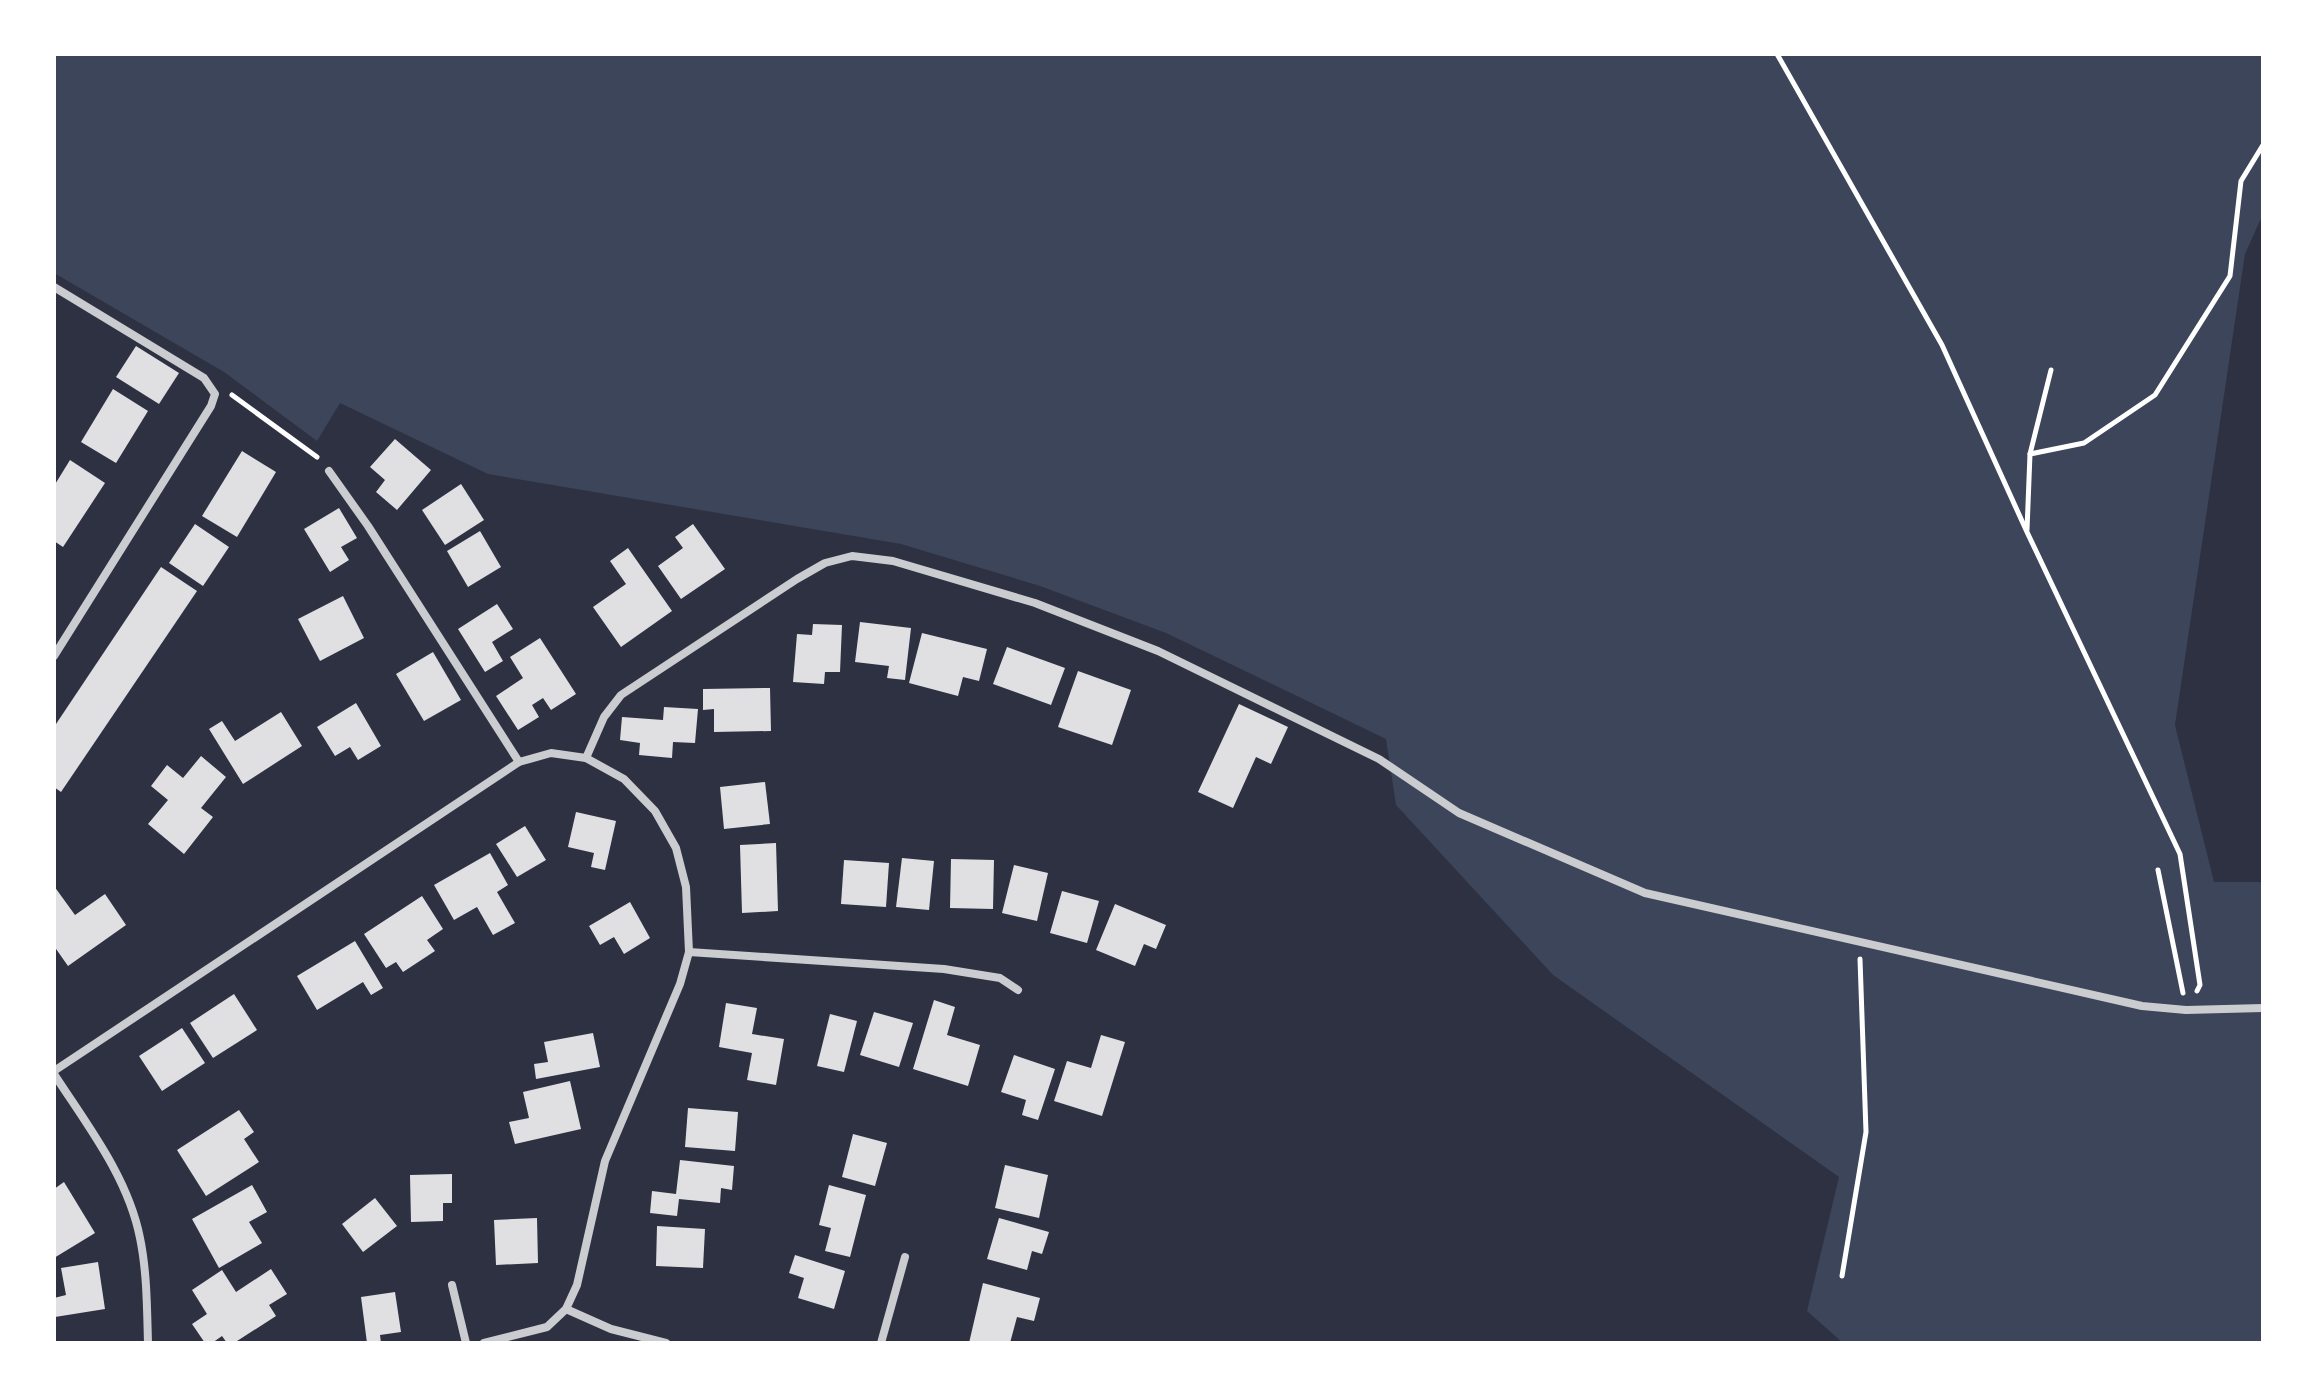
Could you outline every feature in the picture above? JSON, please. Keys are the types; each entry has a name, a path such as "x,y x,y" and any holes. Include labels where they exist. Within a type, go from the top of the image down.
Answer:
{"street":[{"path":"54,287 204,378 215,394 211,406 155,498 54,656"},
{"path":"329,471 368,526 519,762"},
{"path":"586,758 604,717 621,695 797,579 825,563 852,556 893,561 1035,603 1158,651 1379,759 1459,813 1645,893 2142,1006 2186,1010 2263,1008"},
{"path":"148,1343 141,1238 131,1204 116,1172 54,1072 519,762 551,753 586,758 624,779 655,811 676,848 686,887 689,952 680,984 605,1161 577,1285 566,1309 547,1327 484,1343"},
{"path":"689,952 944,969 1000,978 1018,990"},
{"path":"881,1343 905,1257"},
{"path":"452,1285 466,1343"},
{"path":"566,1309 589,1321 666,1343"}],"path":[{"path":"1777,54 1942,345 2180,854 2200,985 2186,1010"},
{"path":"2030,454 2084,443 2155,395 2230,276 2241,181 2263,145"},
{"path":"2027,532 2030,454 2051,370"},
{"path":"215,394 237,397 315,455 329,471"},
{"path":"2158,870 2186,1010"},
{"path":"1842,1276 1866,1132 1860,940"}],"shaded area":[{"path":"54,54 2263,54 2263,214 2245,254 2175,725 2214,882 2263,882 2263,1343 1843,1343 1807,1311 1839,1177 1553,975 1396,805 1386,739 1166,633 1040,586 901,544 488,474 340,403 317,441 224,372 54,273"}],"building":[{"path":"136,346 179,373 159,404 116,377"},
{"path":"113,389 148,411 116,463 81,442"},
{"path":"395,439 431,470 397,510 376,492 385,480 370,467"},
{"path":"242,451 276,472 237,537 202,516"},
{"path":"70,460 105,483 63,547 54,541 54,486"},
{"path":"461,484 484,520 445,545 422,510"},
{"path":"339,508 357,538 341,547 349,560 330,572 304,529"},
{"path":"195,524 229,547 203,586 169,563"},
{"path":"693,524 725,569 681,599 658,566 683,548 675,537"},
{"path":"480,531 501,567 468,587 447,551"},
{"path":"628,548 672,611 621,647 593,607 626,584 610,561"},
{"path":"161,567 197,591 61,792 54,787 54,727"},
{"path":"343,596 364,638 320,661 298,619"},
{"path":"497,604 513,629 492,642 503,661 485,672 458,629"},
{"path":"860,622 911,628 905,680 887,678 889,666 855,662"},
{"path":"813,624 842,625 840,672 825,672 824,684 793,682 797,634 812,635"},
{"path":"922,633 987,649 979,681 963,677 958,696 909,683"},
{"path":"540,638 576,694 551,710 543,698 532,705 539,717 518,730 496,696 523,678 510,657"},
{"path":"1007,647 1065,668 1051,705 993,684"},
{"path":"433,652 461,700 424,721 396,674"},
{"path":"1078,671 1131,690 1112,745 1058,727"},
{"path":"770,688 771,731 714,732 714,709 703,710 703,689"},
{"path":"356,703 381,746 358,760 350,747 335,756 317,727"},
{"path":"1239,704 1288,727 1271,764 1256,757 1233,808 1198,792"},
{"path":"664,707 698,709 695,743 673,742 672,758 639,755 640,743 620,740 622,717 663,720"},
{"path":"281,712 302,746 243,784 209,729 222,721 235,741"},
{"path":"201,756 226,777 201,808 213,817 184,854 148,824 168,800 151,786 167,765 183,778"},
{"path":"765,782 770,824 724,829 720,787"},
{"path":"576,812 616,821 605,870 591,867 594,853 568,847"},
{"path":"525,826 546,860 517,877 496,844"},
{"path":"776,843 778,911 742,913 740,845"},
{"path":"490,853 508,885 497,892 515,923 493,935 477,907 454,920 434,885"},
{"path":"902,858 934,861 929,910 896,907"},
{"path":"951,859 994,860 993,909 950,908"},
{"path":"844,860 889,863 886,907 841,904"},
{"path":"1014,865 1048,873 1037,921 1002,913"},
{"path":"54,886 75,915 105,894 126,925 68,966 54,946"},
{"path":"1062,891 1099,901 1087,943 1050,933"},
{"path":"422,896 443,929 427,940 435,951 403,972 396,962 386,968 364,934"},
{"path":"630,902 650,938 624,954 614,937 600,945 589,926"},
{"path":"1115,904 1166,925 1156,949 1144,944 1135,966 1096,950"},
{"path":"355,941 383,988 371,995 363,982 317,1010 297,976"},
{"path":"234,994 257,1030 213,1058 190,1023"},
{"path":"934,1000 955,1007 947,1035 980,1045 968,1086 913,1069"},
{"path":"726,1003 757,1008 752,1034 784,1039 776,1085 747,1080 752,1053 719,1047"},
{"path":"874,1012 913,1023 899,1067 860,1055"},
{"path":"830,1014 857,1021 844,1072 817,1066"},
{"path":"182,1028 205,1063 162,1091 139,1056"},
{"path":"593,1033 600,1067 536,1079 534,1064 548,1062 544,1042"},
{"path":"1101,1035 1125,1042 1102,1116 1054,1101 1067,1061 1091,1068"},
{"path":"1014,1055 1055,1069 1038,1120 1022,1115 1026,1100 1001,1092"},
{"path":"570,1081 581,1129 515,1144 509,1122 529,1118 523,1092"},
{"path":"688,1108 738,1112 735,1151 685,1147"},
{"path":"239,1110 254,1132 244,1139 259,1162 206,1196 177,1150"},
{"path":"853,1134 887,1143 875,1186 842,1177"},
{"path":"680,1160 734,1166 732,1190 721,1188 720,1203 679,1199 677,1216 650,1213 652,1191 676,1194"},
{"path":"1005,1165 1048,1175 1039,1218 995,1208"},
{"path":"452,1174 452,1203 443,1203 443,1221 411,1222 410,1175"},
{"path":"64,1182 95,1233 54,1258 54,1189"},
{"path":"252,1185 267,1212 249,1222 262,1243 219,1268 192,1219"},
{"path":"829,1185 866,1195 850,1257 825,1251 831,1228 819,1225"},
{"path":"375,1198 397,1226 363,1252 342,1224"},
{"path":"537,1218 538,1263 496,1265 494,1220"},
{"path":"999,1218 1049,1232 1042,1254 1032,1251 1027,1270 987,1259"},
{"path":"657,1226 705,1229 703,1268 656,1266"},
{"path":"795,1255 845,1271 834,1309 798,1298 804,1278 789,1273"},
{"path":"98,1262 105,1309 55,1317 54,1298 66,1295 61,1268"},
{"path":"271,1269 287,1294 269,1305 276,1316 234,1343 227,1343 222,1336 212,1343 205,1343 192,1324 207,1314 192,1290 222,1270 236,1292"},
{"path":"983,1283 1040,1298 1034,1321 1017,1317 1010,1343 969,1343"},
{"path":"395,1292 401,1332 380,1335 381,1343 367,1343 361,1297"}]}
